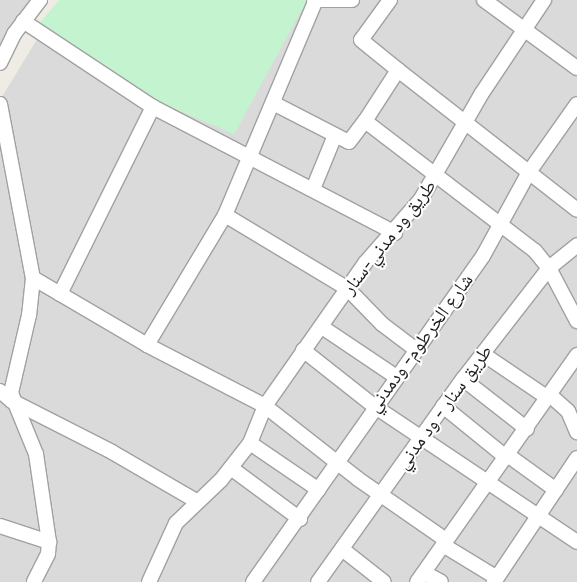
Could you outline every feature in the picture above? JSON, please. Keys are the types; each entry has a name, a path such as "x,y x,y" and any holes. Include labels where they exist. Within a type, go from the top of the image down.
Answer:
{"street":[{"path":"0,64 23,21 40,0"},
{"path":"146,345 225,215 253,157 314,1 352,0"},
{"path":"390,0 361,40 577,210"},
{"path":"484,0 577,68"},
{"name":"طريق ود مدني-سنار","path":"198,502 231,468 250,443 265,406 303,350 348,289 364,263 395,233 438,173 465,123 544,0"},
{"path":"23,21 153,107 253,157 395,233"},
{"path":"273,103 335,135 353,140 398,70"},
{"path":"0,104 33,278 12,401 36,454 49,542 48,554 34,582"},
{"path":"529,172 577,104"},
{"path":"60,294 153,107"},
{"name":"طريق ود مدني-سنار","path":"365,121 438,173"},
{"path":"313,189 335,135"},
{"name":"شارع الخرطوم- ودمدني","path":"254,582 300,519 374,406 483,256 529,172"},
{"path":"438,173 501,222 549,268 577,321"},
{"path":"225,215 348,289 382,324 415,349"},
{"path":"549,268 576,250"},
{"name":"طريق سنار - ود مدني","path":"319,582 462,379 549,268"},
{"path":"33,278 146,345 265,406 380,495 495,580 577,458"},
{"path":"322,326 396,376"},
{"path":"303,350 374,406 486,483 540,515 577,542"},
{"path":"483,354 549,396 568,411 577,432"},
{"path":"441,582 421,577 486,483 527,429 577,354"},
{"path":"462,379 527,429"},
{"path":"0,391 12,401 112,452 198,502 165,541 150,582"},
{"path":"443,406 556,490"},
{"path":"250,443 319,490"},
{"path":"231,468 300,519"},
{"path":"0,526 49,542"},
{"path":"342,549 384,582"}],"shaded area":[{"path":"0,0 39,0 0,60"},
{"path":"61,0 577,0 577,582 0,582 0,100"}],"green space":[{"path":"59,0 305,0 306,2 234,134 159,102 38,25"}]}
